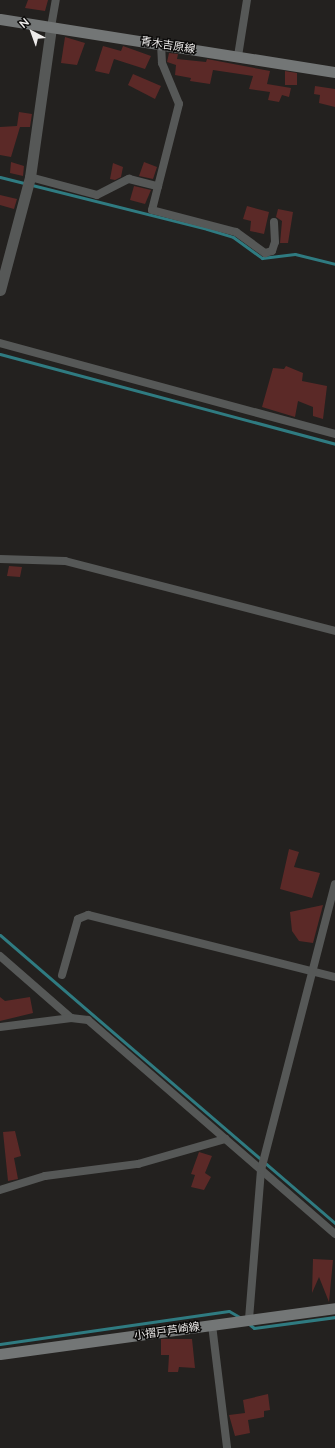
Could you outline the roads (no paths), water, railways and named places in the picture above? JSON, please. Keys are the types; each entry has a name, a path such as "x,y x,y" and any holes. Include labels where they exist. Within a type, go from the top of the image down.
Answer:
{"main road":[{"name":"青木吉原線","path":"0,19 335,72"},
{"name":"小摺戸芦崎線","path":"0,1354 335,1308"}],"street":[{"path":"0,290 30,177 56,0"},
{"path":"238,56 247,0"},
{"path":"161,44 162,63 179,104 152,210 236,232 265,253 272,251 276,242 274,222"},
{"path":"30,177 97,195 129,179 158,186"},
{"path":"0,343 335,434"},
{"path":"0,559 65,561 335,631"},
{"path":"249,1319 261,1170 335,884"},
{"path":"62,975 78,919 88,915 335,978"},
{"path":"0,956 71,1018"},
{"path":"0,1027 71,1018 88,1020 335,1234"},
{"path":"0,1190 46,1176 138,1164 225,1139"},
{"path":"212,1325 227,1448"}],"waterway":[{"path":"0,177 207,229 233,237 262,258 295,254 335,264"},
{"path":"0,354 335,444"},
{"path":"0,935 335,1223"},
{"path":"0,1344 229,1311 241,1318"},
{"path":"249,1324 254,1328 335,1317"}]}
